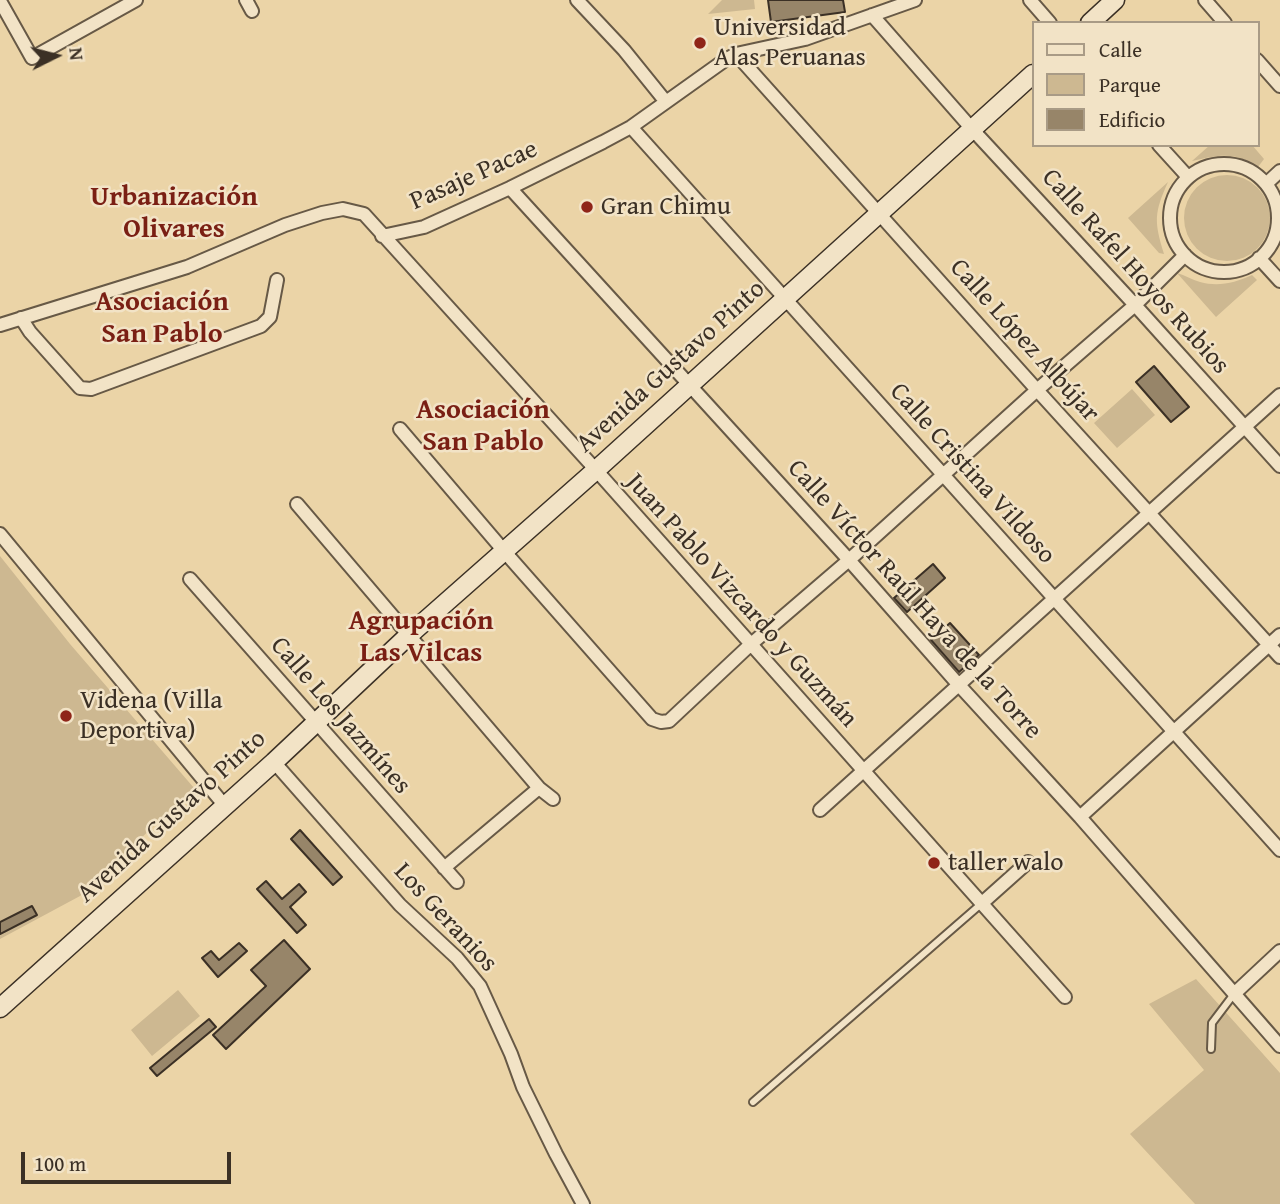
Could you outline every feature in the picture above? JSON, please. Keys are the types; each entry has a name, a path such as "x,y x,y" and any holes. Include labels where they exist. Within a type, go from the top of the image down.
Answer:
{"main road":[{"path":"1092,21 1115,0"},
{"name":"Avenida Gustavo Pinto","path":"0,1008 274,762 408,636 596,470 1032,75"}],"street":[{"path":"0,1 32,58 136,0"},
{"path":"577,0 624,50 666,102"},
{"name":"Pasaje Pacae","path":"382,236 424,226 510,188 631,127 736,54 805,38 915,0"},
{"path":"1030,0 1048,21"},
{"path":"1205,0 1223,21"},
{"name":"Calle Rafel Hoyos Rubios","path":"872,15 972,129 1280,466"},
{"name":"Calle López Albújar","path":"736,54 1280,657"},
{"path":"1259,62 1280,86"},
{"name":"Calle Cristina Vildoso","path":"631,127 1280,850"},
{"path":"1161,147 1188,177"},
{"path":"1228,164 1249,170 1266,184 1276,204 1277,224 1271,243 1259,258 1242,268 1223,272 1203,268 1185,256 1173,237 1170,216 1175,194 1188,177 1207,166 1228,164"},
{"path":"1266,184 1280,171"},
{"name":"Calle Víctor Raúl Haya de la Torre","path":"510,188 1080,817 1280,1046"},
{"path":"0,325 187,267 285,225 322,213 343,209 364,214 382,236"},
{"name":"Juan Pablo Vizcardo y Guzmán","path":"382,236 596,470 1065,997"},
{"path":"400,429 652,719 661,722 669,720 750,645 849,560 1135,305 1185,256"},
{"path":"1259,258 1280,281"},
{"path":"21,318 30,332 80,388 91,389 261,326 270,317 277,280"},
{"path":"820,810 1280,395"},
{"path":"297,504 539,788 552,799"},
{"path":"0,534 225,806"},
{"name":"Calle Los Jazmínes","path":"190,579 457,882"},
{"path":"1080,817 1280,635"},
{"name":"Los Geranios","path":"274,762 400,905 457,958 480,986 523,1087 583,1204"},
{"path":"444,868 539,788"},
{"path":"981,904 1028,862"},
{"path":"1234,994 1280,951"}],"lane":[{"path":"752,1102 981,904"},
{"path":"1212,1049 1212,1023 1234,994"}],"green space":[{"path":"722,0 754,0 755,9 708,14"},
{"path":"1208,147 1254,147 1264,159 1258,167 1234,156 1192,161"},
{"path":"1227,175 1244,178 1258,187 1267,201 1270,218 1267,235 1258,249 1244,258 1227,261 1210,258 1196,249 1187,235 1184,218 1187,201 1196,187 1210,178"},
{"path":"1168,182 1157,217 1164,254 1159,253 1128,218"},
{"path":"1177,273 1213,284 1233,282 1252,275 1257,280 1216,317"},
{"path":"1132,389 1155,415 1117,448 1094,423"},
{"name":"Videna (Villa Deportiva)","path":"0,556 70,644 194,788 80,896 0,939"},
{"path":"1196,979 1280,1073 1280,1204 1195,1204 1130,1134 1204,1070 1149,1004"},
{"path":"178,990 200,1016 152,1056 131,1030"}],"building":[{"path":"768,0 843,0 845,12 771,22"},
{"path":"1154,366 1189,407 1171,422 1136,382"},
{"path":"933,564 945,578 907,612 894,598"},
{"path":"950,623 979,655 959,672 931,640"},
{"path":"300,830 342,877 333,885 291,839"},
{"path":"266,881 282,899 299,884 306,892 290,907 306,925 297,933 257,889"},
{"path":"32,906 37,915 0,934 0,922"},
{"path":"284,940 310,969 226,1049 213,1035 266,986 251,970"},
{"path":"239,943 247,951 218,977 202,958 211,951 219,960"},
{"path":"209,1019 216,1027 157,1076 150,1068"}],"place":[{"name":"Universidad Alas Peruanas","path":"700,43"},
{"name":"Gran Chimu","path":"587,207"},
{"name":"Videna (Villa Deportiva)","path":"66,716"},
{"name":"taller walo","path":"934,863"}],"district":[{"name":"Urbanización Olivares","path":"174,214"},
{"name":"Asociación San Pablo","path":"162,319"},
{"name":"Asociación San Pablo","path":"483,427"},
{"name":"Agrupación Las Vilcas","path":"421,638"}]}
